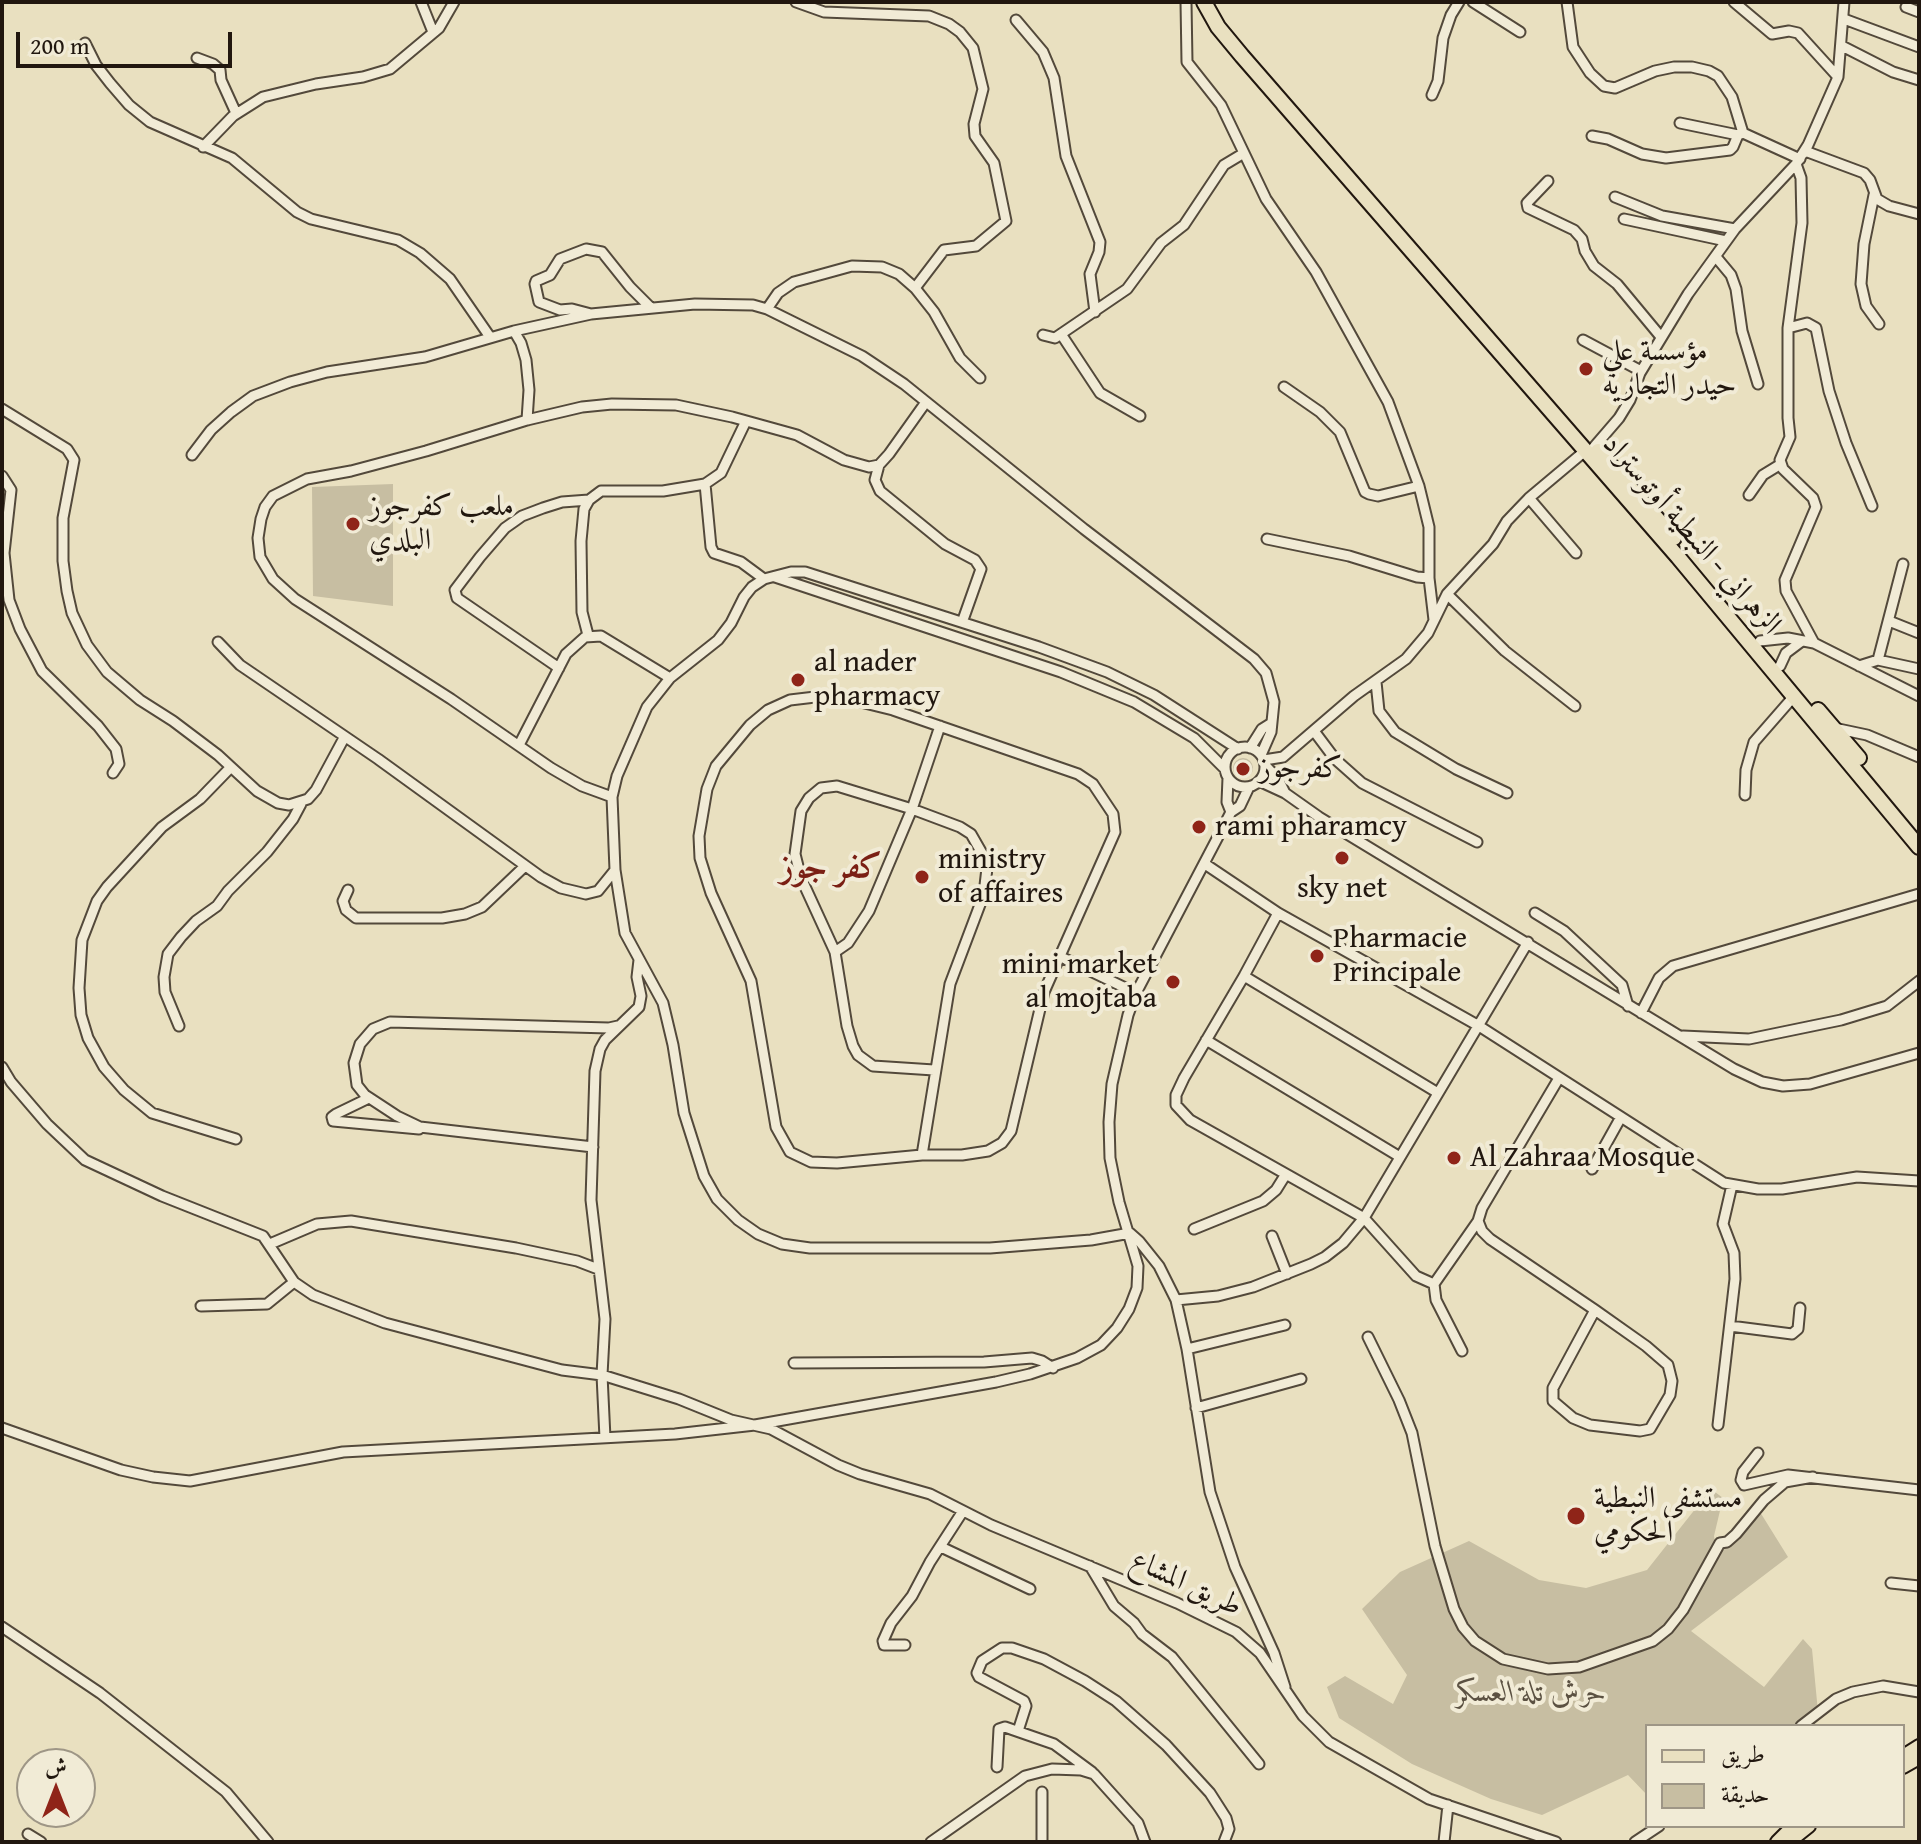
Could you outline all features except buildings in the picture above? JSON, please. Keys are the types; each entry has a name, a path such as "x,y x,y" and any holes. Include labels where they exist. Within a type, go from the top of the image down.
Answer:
{"highway":[{"name":"الزهراني - النبطية أوتوستراد","path":"1204,2 1218,27 1242,56 1760,641 1919,834"},
{"name":"الزهراني - النبطية أوتوستراد","path":"1212,2 1236,38 1589,449"},
{"name":"الزهراني - النبطية أوتوستراد","path":"1696,571 1919,847"}],"main road":[{"path":"1911,1761 1919,1746"},
{"path":"1789,1842 1806,1828"}],"street":[{"path":"421,2 433,32"},
{"path":"203,147 236,113 263,97 384,71 433,32 445,20 454,2"},
{"path":"796,2 824,12 929,16 960,32 973,48 983,89 974,124 975,136 994,163 1006,221 976,246 944,250 915,288"},
{"path":"1186,2 1187,62 1221,105 1266,199 1316,272 1388,402 1419,486 1429,527 1429,578 1434,620"},
{"path":"1432,95 1438,81 1443,38 1459,2"},
{"path":"1473,2 1520,32"},
{"path":"1567,2 1573,47 1601,83 1615,88 1655,71 1674,67 1709,71 1718,76 1732,97 1740,134 1730,150 1666,158 1642,154 1619,143 1592,136"},
{"path":"1734,2 1772,34 1798,33 1838,77"},
{"path":"1263,760 1283,757 1417,647 1447,594 1493,544 1507,521 1529,498 1589,449 1619,418 1641,371 1688,294 1735,229 1800,158 1822,119 1838,77 1844,2"},
{"path":"1906,7 1919,12"},
{"path":"1844,19 1919,47"},
{"path":"1016,20 1043,52 1054,78 1066,156 1100,242 1090,274 1095,312"},
{"path":"85,43 96,65 139,114 160,128 232,158 297,212 311,219 398,240 420,253 450,279 490,337"},
{"path":"1842,46 1893,72 1919,80"},
{"path":"197,58 220,70 221,80 236,113"},
{"path":"1680,123 1740,134 1800,158 1864,173 1870,180 1874,195 1864,244 1861,284 1866,306 1879,324"},
{"path":"1043,335 1052,339 1127,289 1154,252 1184,225 1224,165 1244,153"},
{"path":"1800,158 1802,223 1788,328 1790,437 1781,464 1813,498 1816,507 1785,580 1786,591 1814,643"},
{"path":"1548,181 1527,203 1528,208 1574,230 1582,239 1594,266 1617,284 1661,337"},
{"path":"1874,195 1889,206 1919,214"},
{"path":"1615,197 1662,216 1735,229"},
{"path":"1624,219 1726,241"},
{"path":"591,314 572,309 560,310 539,302 535,284 550,275 560,259 586,249 602,252 610,259 630,287 651,308"},
{"path":"1716,257 1731,275 1736,289 1742,331 1758,384"},
{"path":"767,309 785,287 822,272 852,266 891,270 915,288 934,312 960,358 980,378"},
{"path":"192,455 211,430 253,396 327,372 425,357 490,337 591,314 737,304 767,309 862,356 926,402 1095,538 1254,659 1266,673 1274,702 1271,732 1259,781 1249,787 1241,787 1194,738 1134,702 1061,672 775,577"},
{"path":"1788,328 1807,323 1816,328 1829,391 1872,506"},
{"path":"514,331 526,360 529,390 527,420"},
{"path":"1061,334 1100,393 1140,416"},
{"path":"1583,340 1641,371"},
{"path":"1284,387 1320,412 1340,432 1365,492 1378,496 1419,486"},
{"path":"926,402 879,465 875,480 880,491 945,544 975,560 981,569 964,617"},
{"path":"612,797 582,786 295,599 266,568 260,557 258,538 265,507 273,496 307,479 351,471 582,407 676,405 797,435 818,449 859,466 879,465"},
{"path":"2,409 67,449 74,460 63,518 63,561 72,613 87,645 107,672 231,767 257,791 278,803 301,804"},
{"path":"588,635 582,612 581,541 584,509 589,500 601,491 663,491 705,484 721,473 746,421"},
{"path":"1749,495 1763,475 1781,464"},
{"path":"2,476 11,490 4,553 9,600 42,671 98,726 116,749 119,764 113,773"},
{"path":"705,484 714,553 741,562 764,579"},
{"path":"1529,498 1576,553"},
{"path":"559,668 457,598 455,590 505,528 522,516 562,502 589,500"},
{"path":"1267,539 1349,556 1429,578"},
{"path":"1878,660 1903,564"},
{"path":"1130,1233 1091,1240 930,1250 810,1248 782,1244 758,1234 738,1220 717,1199 704,1176 684,1113 663,1003 622,922 615,870 612,797 629,744 647,707 670,678 718,640 744,597 764,579 791,572 805,572 1107,672 1154,695 1238,749"},
{"path":"1447,594 1505,651 1575,706"},
{"path":"1889,621 1919,633"},
{"path":"519,745 559,668 577,642 588,635 601,636 670,678"},
{"path":"1760,641 1775,638 1814,643 1919,696"},
{"path":"1780,666 1786,653 1802,641"},
{"path":"218,642 240,665 398,772 524,867 561,888 586,894 598,891 615,870"},
{"path":"1061,672 1065,657"},
{"path":"1859,666 1878,660 1919,669"},
{"path":"1376,682 1379,711 1395,732 1456,769 1507,793"},
{"path":"1745,795 1746,770 1754,742 1795,695"},
{"path":"812,696 844,697 893,710 1078,774 1093,784 1113,814 1115,832 1059,956 1038,1012 1011,1131 1002,1143 988,1151 962,1155 922,1155 837,1163 811,1162 790,1152 776,1127 751,981 711,893 700,858 699,836 707,789 716,766 750,725 768,710 790,700 812,696"},
{"path":"1250,748 1262,729 1270,724"},
{"path":"835,952 848,943 863,925 912,809 940,726"},
{"path":"1834,728 1867,735 1919,757"},
{"path":"1314,731 1335,759 1362,783 1477,842"},
{"path":"179,1026 165,992 168,954 196,921 217,906 267,852 301,804 316,790 344,738"},
{"path":"1231,812 1227,802 1228,757 1238,749 1250,748 1263,760 1285,793"},
{"path":"231,767 200,799 162,827 97,901 82,940 79,988 81,1015 91,1045 104,1067 124,1090 152,1113 236,1139"},
{"path":"1259,781 1285,793 1628,1006 1734,1069 1762,1082 1783,1086 1833,1080 1919,1053"},
{"path":"922,1155 950,984 984,894 987,868 978,844 971,834 960,827 837,786 821,788 809,798 801,811 795,854 801,878 835,952 847,1026 858,1055 873,1066 934,1070"},
{"path":"2,1428 121,1470 162,1479 190,1481 343,1452 675,1434 755,1425 996,1382 1053,1368 1101,1345 1129,1309 1137,1288 1138,1266 1119,1202 1109,1122 1120,1041 1136,993 1231,812 1240,806 1249,787"},
{"path":"1205,864 1278,913 1479,1026 1712,1177 1732,1185 1782,1189 1857,1177 1919,1181"},
{"path":"348,890 343,901 346,910 356,918 442,918 482,907 524,867"},
{"path":"1641,1013 1659,978 1673,966 1919,894"},
{"path":"1278,913 1179,1086 1176,1095 1179,1111 1198,1125 1364,1218 1416,1276 1434,1284"},
{"path":"1535,913 1564,931 1622,985 1628,1006"},
{"path":"1176,1300 1233,1293 1325,1257 1343,1243 1364,1218 1528,942"},
{"path":"1059,956 1136,993"},
{"path":"605,1438 602,1375 605,1319 591,1200 597,1057 605,1040 636,1013 641,1002 637,977 639,960"},
{"path":"1244,976 1438,1093"},
{"path":"1680,1036 1749,1039 1841,1020 1887,1006 1919,981"},
{"path":"439,1130 420,1127 397,1116 369,1098 357,1085 354,1063 360,1044 373,1029 390,1022 618,1026"},
{"path":"1206,1040 1400,1157"},
{"path":"2,1067 47,1124 85,1160 162,1196 256,1232 270,1244 294,1282 267,1304 201,1306"},
{"path":"1462,1351 1436,1300 1434,1284 1478,1221 1482,1208 1559,1078"},
{"path":"369,1098 336,1114 332,1117 333,1121 593,1147"},
{"path":"1592,1169 1621,1117"},
{"path":"1194,1229 1263,1201 1276,1190 1286,1174"},
{"path":"1718,1425 1735,1259 1723,1220 1732,1185"},
{"path":"270,1244 317,1224 351,1221 516,1248 577,1261 598,1269"},
{"path":"1478,1221 1490,1239 1595,1310 1660,1356 1671,1371 1672,1387 1650,1429 1640,1431 1590,1425 1573,1418 1552,1398 1553,1388 1595,1310"},
{"path":"1130,1233 1159,1266 1176,1300 1210,1492 1235,1567 1274,1653 1285,1687"},
{"path":"1272,1236 1287,1274"},
{"name":"طريق المشاع","path":"294,1282 313,1295 385,1323 562,1370 602,1375 679,1399 731,1420 771,1429 838,1465 930,1494 991,1525 1177,1603 1236,1632 1260,1653 1303,1716 1329,1742 1429,1799 1556,1842"},
{"path":"1730,1326 1792,1334 1798,1329 1800,1308"},
{"path":"1187,1349 1285,1325"},
{"path":"1368,1337 1412,1433 1435,1546 1454,1609 1475,1641 1503,1659 1548,1669 1579,1667 1653,1641 1668,1629 1683,1610 1720,1543 1727,1542 1736,1534 1764,1500 1785,1482 1813,1477"},
{"path":"794,1363 984,1362 1032,1358 1053,1368"},
{"path":"1196,1408 1301,1379"},
{"path":"1758,1453 1743,1472 1741,1480 1744,1485 1779,1475 1919,1490"},
{"path":"905,1645 884,1645 883,1641 891,1623 912,1596 963,1511"},
{"path":"941,1547 1030,1589"},
{"path":"1090,1566 1114,1606 1142,1634 1172,1657 1259,1764"},
{"path":"1891,1583 1919,1586"},
{"path":"2,1627 100,1693 226,1792 268,1842"},
{"path":"1018,1731 1026,1706 1024,1701 979,1677 977,1673 982,1661 1002,1648 1012,1648 1044,1659 1116,1701 1177,1756 1210,1793 1228,1824 1224,1842"},
{"path":"1804,1724 1836,1699 1853,1692 1883,1686 1919,1692"},
{"path":"997,1767 999,1729 1005,1727 1054,1744 1094,1774 1138,1823 1145,1842"},
{"path":"931,1842 1025,1776 1052,1769 1081,1770 1094,1774"},
{"path":"1042,1792 1042,1842"},
{"path":"1444,1842 1448,1805"},
{"path":"1635,1842 1656,1828"},
{"path":"28,1834 41,1842"}],"green space":[{"name":"ملعب كفرجوز البلدي","path":"393,484 393,606 313,596 312,487"},
{"path":"1243,758 1250,761 1253,768 1250,775 1243,778 1236,775 1233,768 1236,761"},
{"name":"حرش تلة العسكر","path":"1711,1489 1723,1498 1715,1542 1721,1544 1760,1512 1788,1557 1691,1631 1764,1687 1803,1639 1812,1649 1818,1712 1798,1724 1645,1724 1645,1793 1628,1775 1542,1815 1491,1799 1412,1764 1339,1718 1327,1687 1345,1676 1393,1704 1407,1675 1362,1609 1400,1572 1469,1541 1539,1580 1586,1588 1647,1570"}],"place":[{"name":"مؤسسة علي حيدر التجاريه","path":"1586,369"},
{"name":"ملعب كفرجوز البلدي","path":"353,524"},
{"name":"al nader pharmacy","path":"798,680"},
{"name":"كفرجوز","path":"1243,769"},
{"name":"rami pharamcy","path":"1199,827"},
{"name":"sky net","path":"1342,858"},
{"name":"ministry of affaires","path":"922,877"},
{"name":"Pharmacie Principale","path":"1317,956"},
{"name":"mini market al mojtaba","path":"1173,982"},
{"name":"Al Zahraa Mosque","path":"1454,1158"},
{"name":"مستشفى النبطية الحكومي","path":"1576,1516"}],"district":[{"name":"كفر جوز","path":"831,868"}]}
